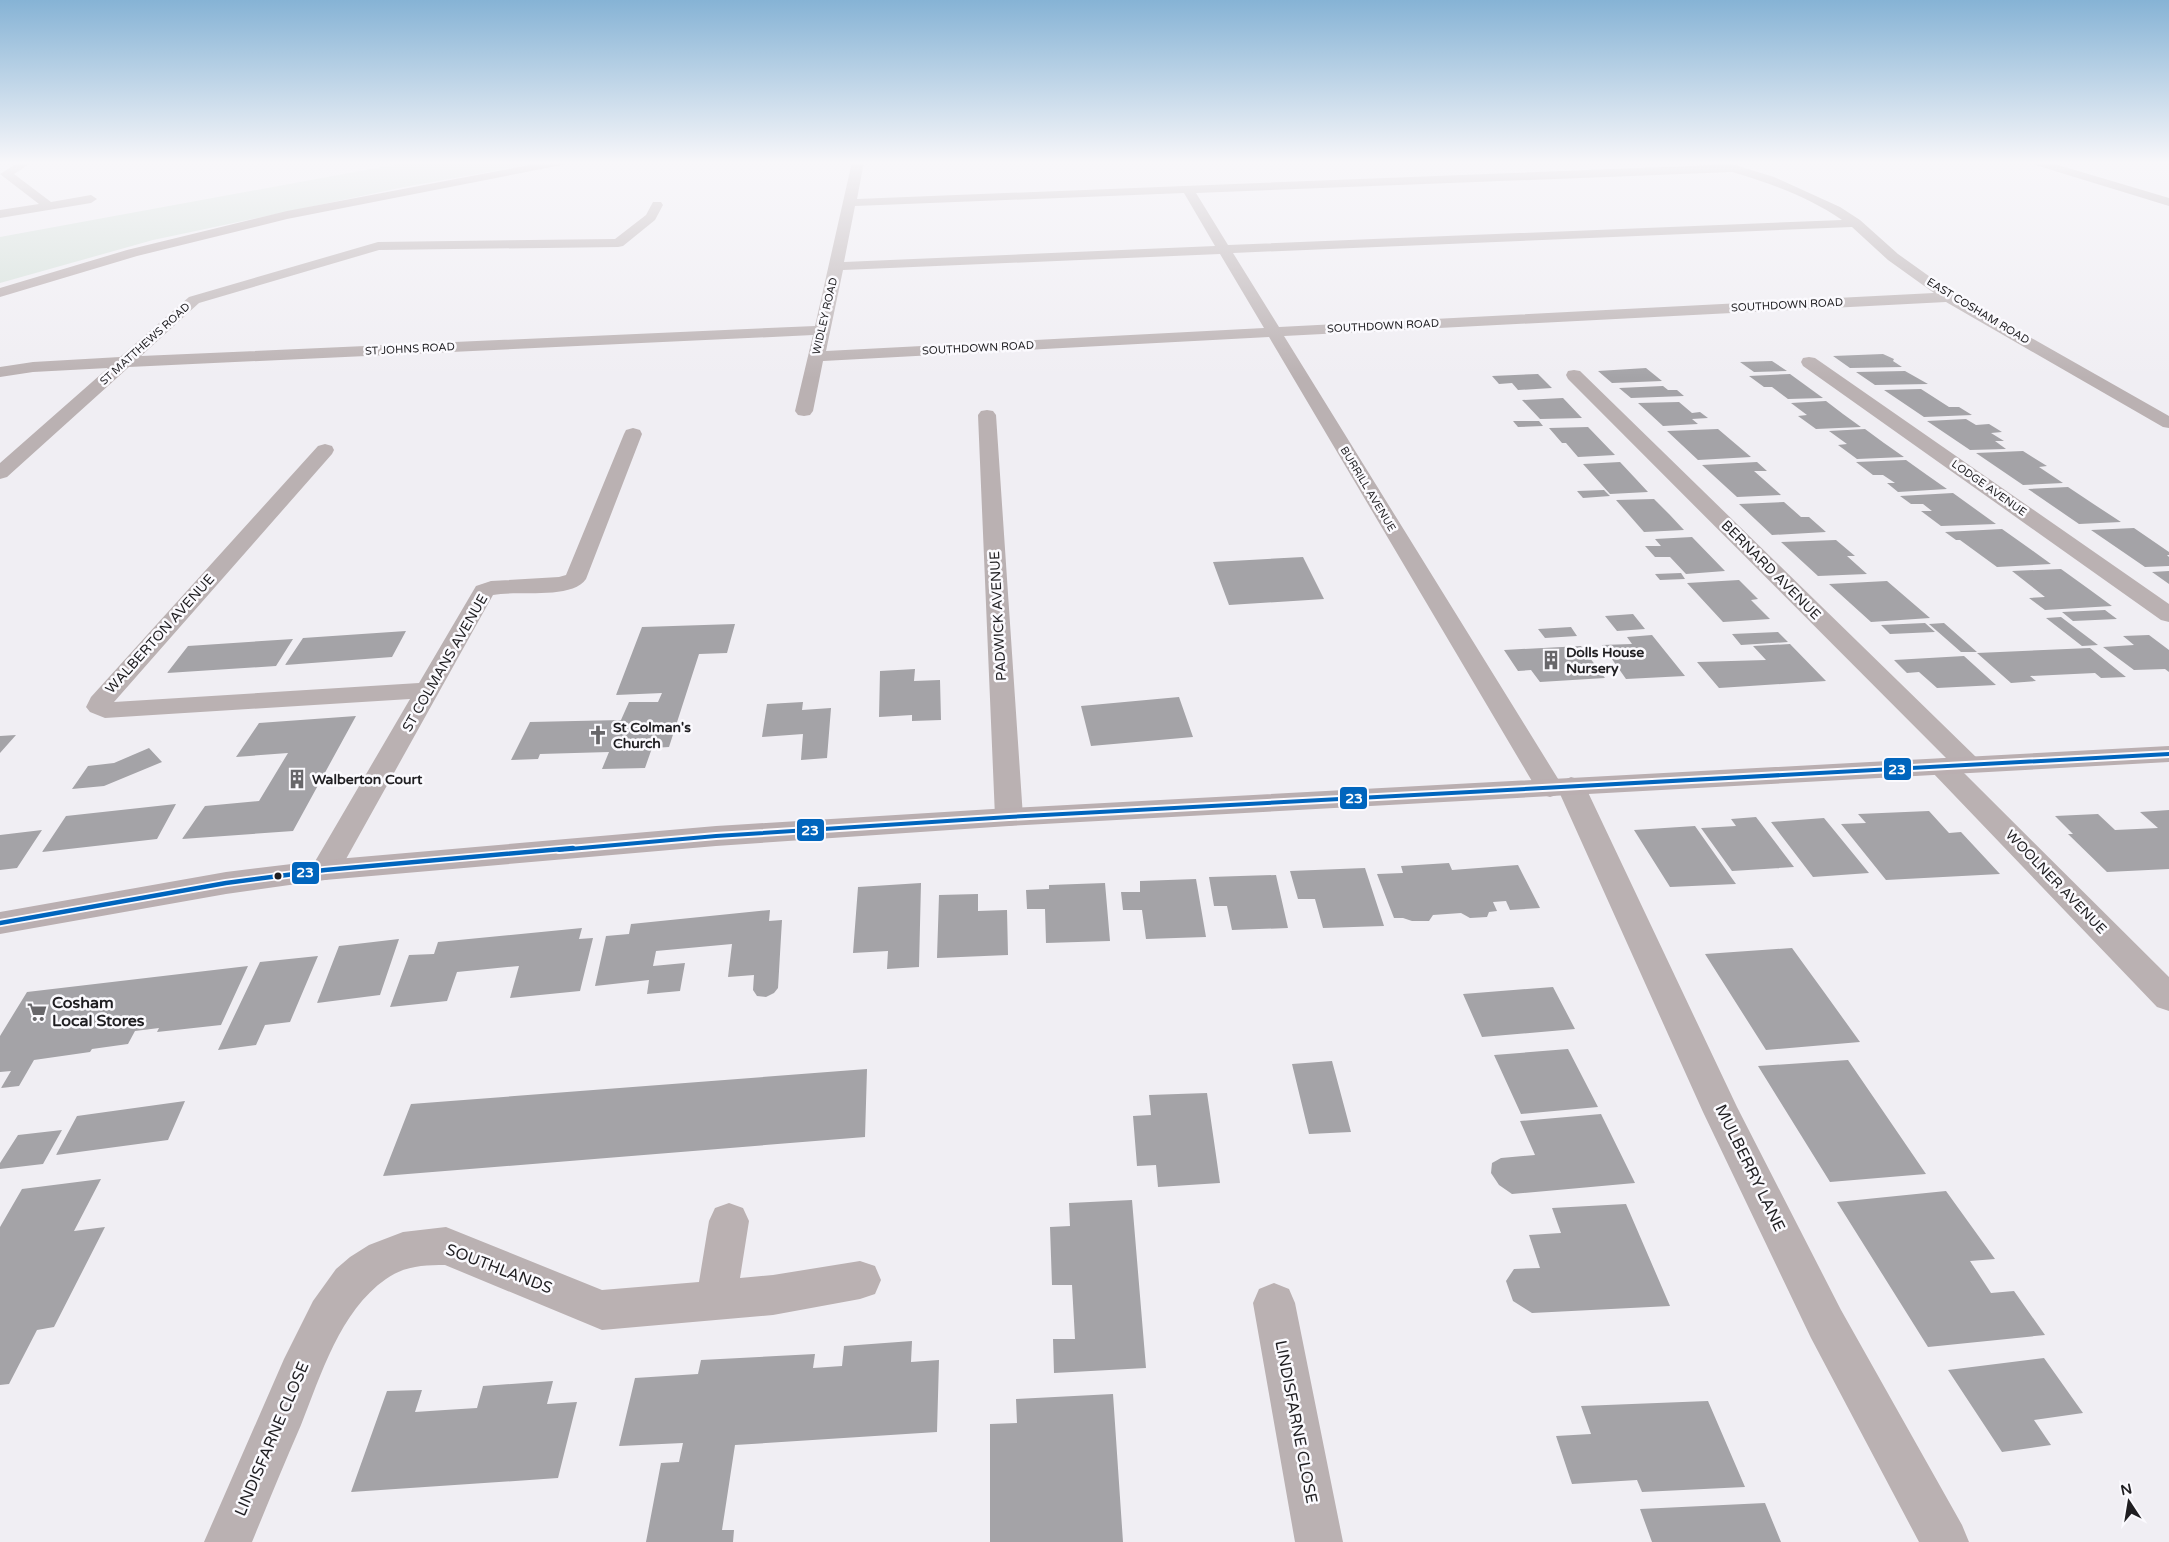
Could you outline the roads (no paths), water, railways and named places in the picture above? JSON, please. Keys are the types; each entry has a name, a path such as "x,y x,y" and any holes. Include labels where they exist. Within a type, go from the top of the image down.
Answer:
{"main road":[{"path":"0,292 132,253 209,234"}],"street":[{"name":"ST MATTHEWS ROAD","path":"0,473 194,300 378,246 618,244 630,234"},
{"name":"WIDLEY ROAD","path":"804,412 844,234"},
{"name":"BURRILL AVENUE","path":"1214,234 1273,331 1560,787"},
{"path":"838,266 1589,234"},
{"name":"EAST COSHAM ROAD","path":"1868,234 1894,257 1949,297 2169,422"},
{"name":"SOUTHDOWN ROAD","path":"816,356 1949,297"},
{"name":"ST JOHNS ROAD","path":"0,372 33,367 124,362 821,330"},
{"name":"LODGE AVENUE","path":"1809,362 2169,615"},
{"name":"BERNARD AVENUE","path":"1574,376 1955,765"},
{"name":"PADWICK AVENUE","path":"987,415 1009,817"},
{"name":"ST COLMANS AVENUE","path":"325,870 484,591 491,588 562,584 575,579 633,434"},
{"name":"WALBERTON AVENUE","path":"325,450 100,702 99,708 105,710 429,690"},
{"path":"0,924 226,883 325,870 716,836 1009,817 2169,754"},
{"name":"WOOLNER AVENUE","path":"1955,765 2169,998"},
{"name":"MULBERRY LANE","path":"1560,787 1826,1324 1945,1542"},
{"path":"716,1301 729,1221"},
{"name":"SOUTHLANDS","path":"317,1336 345,1291 363,1271 388,1256 418,1246 446,1246 602,1310 773,1295 860,1280"},
{"name":"LINDISFARNE CLOSE","path":"1274,1303 1319,1542"},
{"name":"LINDISFARNE CLOSE","path":"228,1542 317,1336"}],"place":[{"name":"Dolls House Nursery","path":"1551,660"},
{"name":"St Colman's Church","path":"598,735"},
{"name":"Walberton Court","path":"297,779"},
{"name":"Cosham Local Stores","path":"37,1012"}]}
